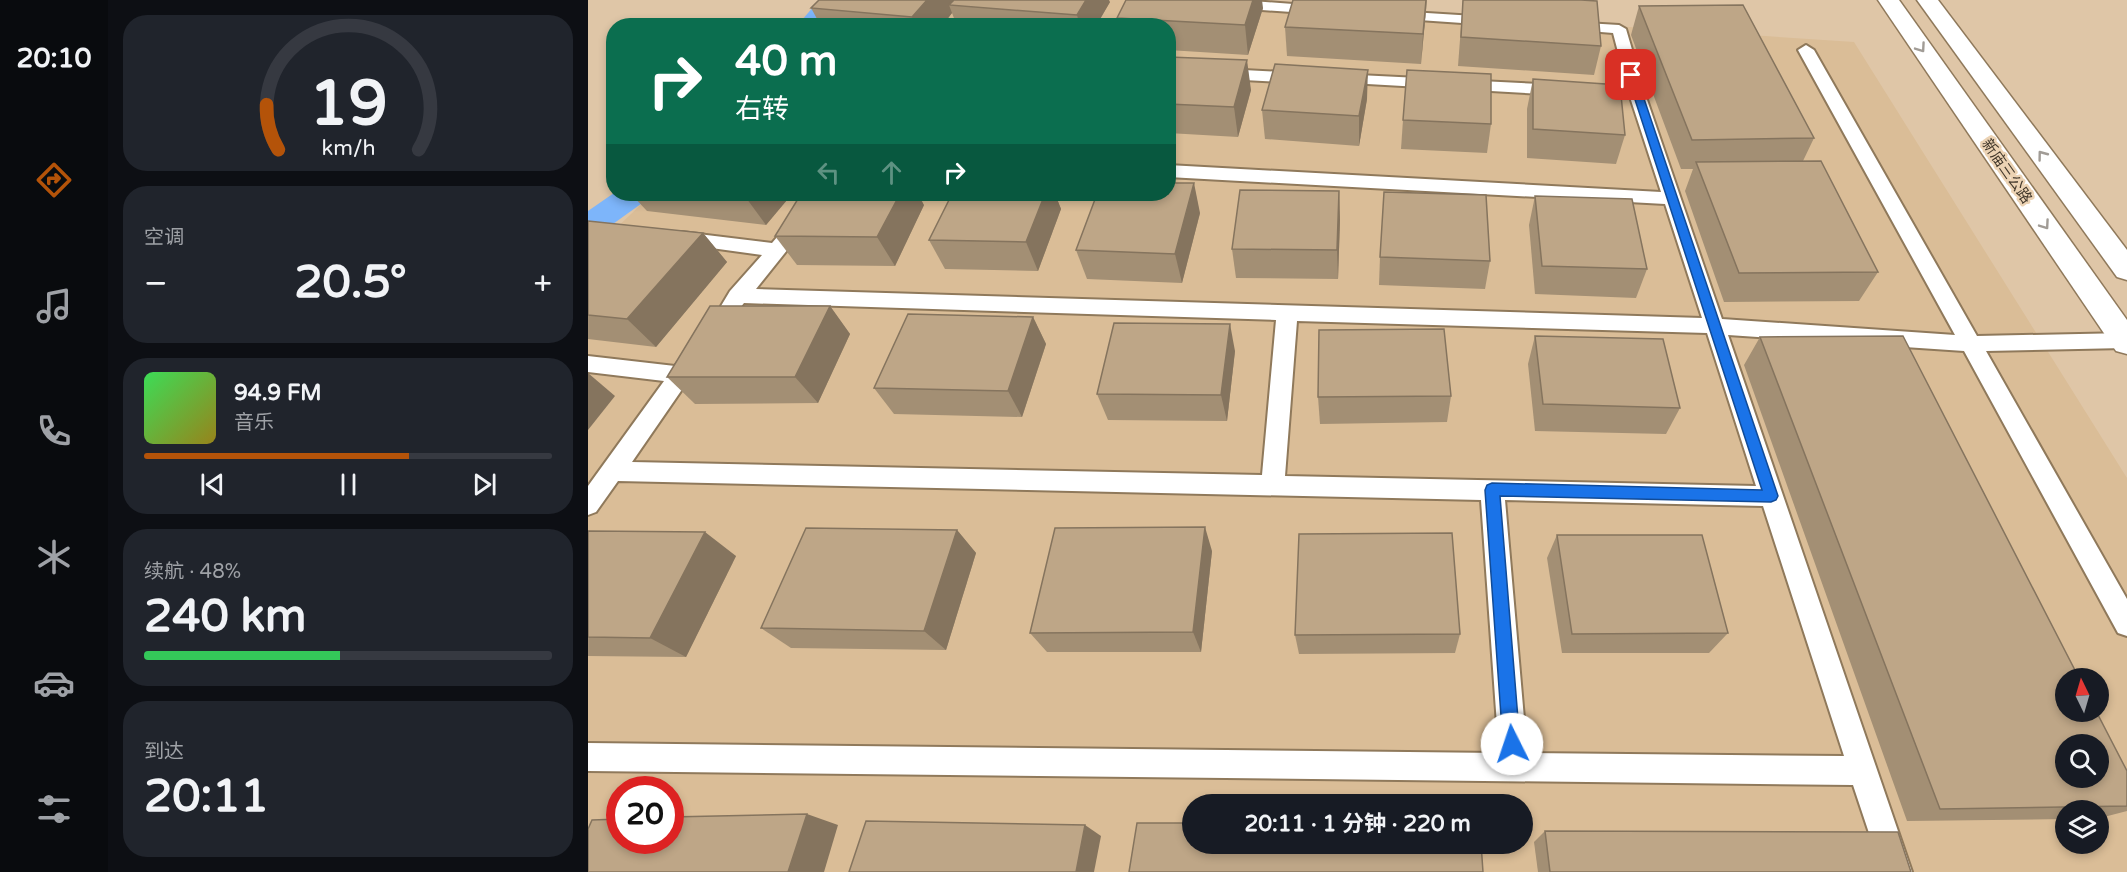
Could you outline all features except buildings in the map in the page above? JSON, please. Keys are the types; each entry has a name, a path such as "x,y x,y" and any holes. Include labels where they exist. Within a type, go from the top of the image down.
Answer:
{"main road":[{"name":"新庙三公路","path":"1888,0 2126,341"},
{"path":"1927,0 2127,270"}],"lane":[{"path":"1214,3 1333,10"},
{"path":"1381,14 1512,22"},
{"path":"1560,25 1619,29 1631,94 1671,198 1715,326 1897,872"},
{"path":"1806,50 2127,624"},
{"path":"1176,71 1578,91"},
{"path":"1176,171 1671,198"},
{"path":"719,322 737,296 817,201"},
{"path":"666,237 777,250"},
{"path":"737,296 1715,326 1970,344 2126,341"},
{"path":"1273,485 1287,313"},
{"path":"588,505 706,340"},
{"path":"588,364 682,375"},
{"path":"613,471 1771,496"},
{"path":"1492,490 1514,767"},
{"path":"588,757 1863,771"}],"shaded area":[{"path":"850,0 1223,0 1854,42 2127,478 2127,872 588,872 588,255 645,201 1176,201 1176,18 831,18"}],"waterway":[{"path":"816,18 833,0"},
{"path":"588,226 624,201"}],"route":[{"path":"1512,744 1492,490 1771,496 1631,75"}]}
